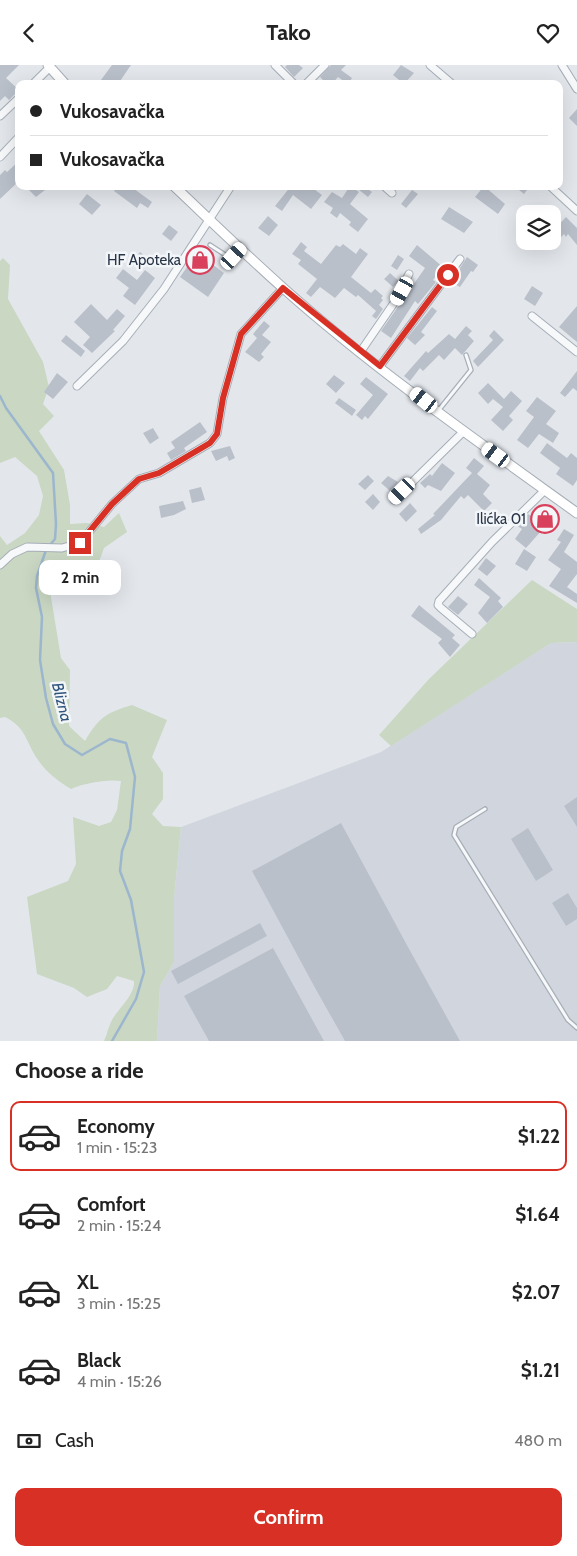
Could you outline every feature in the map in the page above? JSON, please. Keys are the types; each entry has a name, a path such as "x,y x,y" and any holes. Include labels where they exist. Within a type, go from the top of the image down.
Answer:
{"main road":[{"path":"49,66 61,80"},
{"path":"178,190 283,288 464,431 577,513"}],"street":[{"path":"275,65 290,80"},
{"path":"310,80 326,65"},
{"path":"430,65 447,80"},
{"path":"562,65 577,89"},
{"path":"37,80 49,66"},
{"path":"0,116 15,102"},
{"path":"0,157 15,141"},
{"path":"77,386 124,341 158,296 228,190"},
{"path":"389,190 392,193"},
{"path":"554,190 577,211"},
{"path":"380,366 460,259"},
{"path":"361,351 396,301 409,274"},
{"path":"0,565 12,555 27,547 62,548 80,543 112,504 139,479 159,473 210,443 217,434 223,398 241,334 283,288"},
{"path":"532,316 577,353"},
{"path":"394,499 464,431"},
{"path":"472,634 438,605 439,601 492,542 545,490"}],"lane":[{"path":"210,245 230,258 241,248"},
{"path":"438,411 471,370 466,355"},
{"path":"485,809 456,827 454,835 568,1019 577,1028"}],"shaded area":[{"path":"577,642 577,1041 157,1041 160,986 174,962 174,898 181,827 381,752 551,643"}],"green space":[{"path":"3,258 10,265 8,299 43,362 49,387 43,404 54,416 39,431 64,470 70,505 70,524 87,523 104,527 119,513 127,532 104,548 96,570 84,584 71,590 50,591 61,658 70,670 69,726 85,741 104,717 132,705 167,720 152,757 163,773 163,799 152,814 163,826 181,827 174,898 174,962 160,986 157,1041 104,1041 111,1022 132,992 134,981 117,976 107,989 87,997 74,988 37,974 27,897 68,881 76,864 73,817 99,826 111,822 117,810 121,781 96,782 71,789 41,765 18,726 5,717 0,718 0,536 7,545 25,533 39,515 43,496 37,476 15,457 0,463 0,261"},
{"path":"532,580 577,609 577,642 551,643 391,746 379,735 429,679"}],"building":[{"path":"0,65 19,65 6,78 15,86 15,94 9,100 5,96 0,101"},
{"path":"112,65 131,65 121,80 101,80"},
{"path":"287,65 299,65 303,68 294,77 285,67"},
{"path":"331,65 346,65 341,70 352,78 351,80 342,80 338,77 335,80 323,80 320,77"},
{"path":"401,65 414,73 408,80 399,80 393,75"},
{"path":"577,109 577,126 569,118"},
{"path":"15,165 15,185 0,199 0,175 5,170 7,172"},
{"path":"29,190 45,190 36,197"},
{"path":"136,190 152,202 148,208 140,203 137,208 114,191"},
{"path":"288,190 315,190 322,195 311,209 293,195 282,211 275,206"},
{"path":"347,190 359,192 350,204 368,219 358,232 349,225 351,222 340,213 337,218 330,213 333,208 324,202 332,192 342,198"},
{"path":"359,190 369,190 372,192 368,197"},
{"path":"412,190 418,194 406,208 401,204"},
{"path":"481,190 489,190 505,204 498,214 475,197"},
{"path":"519,190 527,190 524,194"},
{"path":"87,194 101,205 92,215 79,204"},
{"path":"449,207 473,222 464,233 441,219"},
{"path":"268,216 278,225 269,236 258,228"},
{"path":"566,217 577,228 577,245 568,234 566,237 564,234 561,237 561,222"},
{"path":"169,225 178,232 171,241 162,234"},
{"path":"301,242 307,247 304,251 321,264 336,245 340,247 343,244 356,254 360,248 368,254 351,277 371,293 375,289 383,296 381,298 383,300 379,305 383,309 376,319 372,316 376,311 358,295 356,297 344,288 335,298 320,287 311,297 306,293 317,279 298,264 301,260 292,254"},
{"path":"417,245 443,267 433,280 436,282 418,304 415,301 391,338 381,331 425,268 409,256"},
{"path":"140,252 149,259 144,265 136,257"},
{"path":"197,253 224,273 208,297 180,277"},
{"path":"398,255 404,259 397,270 391,266"},
{"path":"467,257 478,265 473,272 471,271 460,287 451,282"},
{"path":"123,269 137,280 145,270 155,278 135,305 123,296 129,288 116,278"},
{"path":"390,273 399,281 393,287 384,279"},
{"path":"532,286 543,293 535,306 524,299"},
{"path":"91,304 107,320 117,309 125,316 113,330 115,331 92,353 83,345 90,337 74,322"},
{"path":"577,306 577,342 559,327"},
{"path":"432,307 437,311 421,332 425,335 415,345 407,338"},
{"path":"264,321 270,326 262,335 271,342 261,354 264,357 259,362 245,352 257,338 253,334"},
{"path":"466,326 472,331 468,335 474,341 462,355 455,348 444,360 439,355 423,371 420,368 410,381 404,376 426,351 428,353 449,334 455,339"},
{"path":"494,330 504,340 478,367 473,361 493,340 489,336"},
{"path":"66,335 85,351 81,357 61,341"},
{"path":"577,371 577,391 573,388 565,397 560,393"},
{"path":"57,373 68,382 53,399 44,392"},
{"path":"334,375 345,383 336,393 326,384"},
{"path":"366,377 388,394 368,419 365,416 362,420 356,415 373,395 360,384"},
{"path":"488,383 504,399 511,391 522,401 509,416 513,420 503,431 491,420 503,407 493,399 488,404 478,393"},
{"path":"537,397 556,411 546,424 559,433 553,443 539,434 528,448 517,440 534,417 526,411"},
{"path":"339,398 356,410 352,416 335,403"},
{"path":"200,422 207,432 184,448 186,451 171,460 167,453 175,448 171,442"},
{"path":"153,428 159,438 150,444 143,433"},
{"path":"547,443 567,458 571,453 577,458 577,480 573,486 556,474 560,468 540,453"},
{"path":"230,446 235,458 229,461 227,456 216,461 211,451"},
{"path":"474,458 484,466 477,474 490,485 483,494 492,503 484,511 468,495 464,499 461,496 441,520 421,534 418,529 435,515 433,514 472,473 466,468"},
{"path":"442,463 455,473 441,491 428,485 425,488 420,483 430,474 432,476"},
{"path":"368,475 374,481 365,490 358,484"},
{"path":"388,476 398,482 390,491 381,483"},
{"path":"201,487 205,500 192,503 189,490"},
{"path":"373,494 380,502 373,510 365,502"},
{"path":"183,501 186,509 174,515 161,518 159,506"},
{"path":"410,503 417,511 406,522 399,514"},
{"path":"542,513 552,519 544,531 542,530 526,548 515,539 522,529 516,525 528,514 537,520"},
{"path":"564,529 574,535 564,552 577,562 577,574 567,587 577,594 577,603 549,586 561,569 548,560 561,542 557,540"},
{"path":"524,549 536,557 527,571 515,564"},
{"path":"486,558 496,566 487,576 478,569"},
{"path":"479,578 501,598 498,601 503,607 487,623 478,613 490,597 474,585"},
{"path":"458,596 468,604 458,615 448,607"},
{"path":"419,605 455,635 452,638 460,645 450,657 438,643 442,639 411,616"},
{"path":"577,797 577,827 564,806"},
{"path":"341,823 460,1041 345,1041 314,986 252,871"},
{"path":"528,828 553,870 536,881 511,839"},
{"path":"568,893 577,908 577,919 566,926 552,903"},
{"path":"260,923 267,936 178,984 171,971"},
{"path":"273,948 324,1041 209,1041 184,996"}],"waterway":[{"name":"Blizna","path":"0,396 6,408 53,473 56,524 55,539 49,546"},
{"name":"Blizna","path":"46,550 37,576 36,588 42,617 40,660 46,698 53,724 65,744 82,755 110,739 126,743 135,777 130,829 122,851 120,871 131,900 144,972 136,999 112,1041"}],"place":[{"name":"HF Apoteka","path":"200,260"},
{"name":"Ilićka 01","path":"545,519"}],"route":[{"path":"80,543 112,504 139,479 159,473 210,443 217,434 223,398 241,334 283,288 380,366 448,275"}]}
